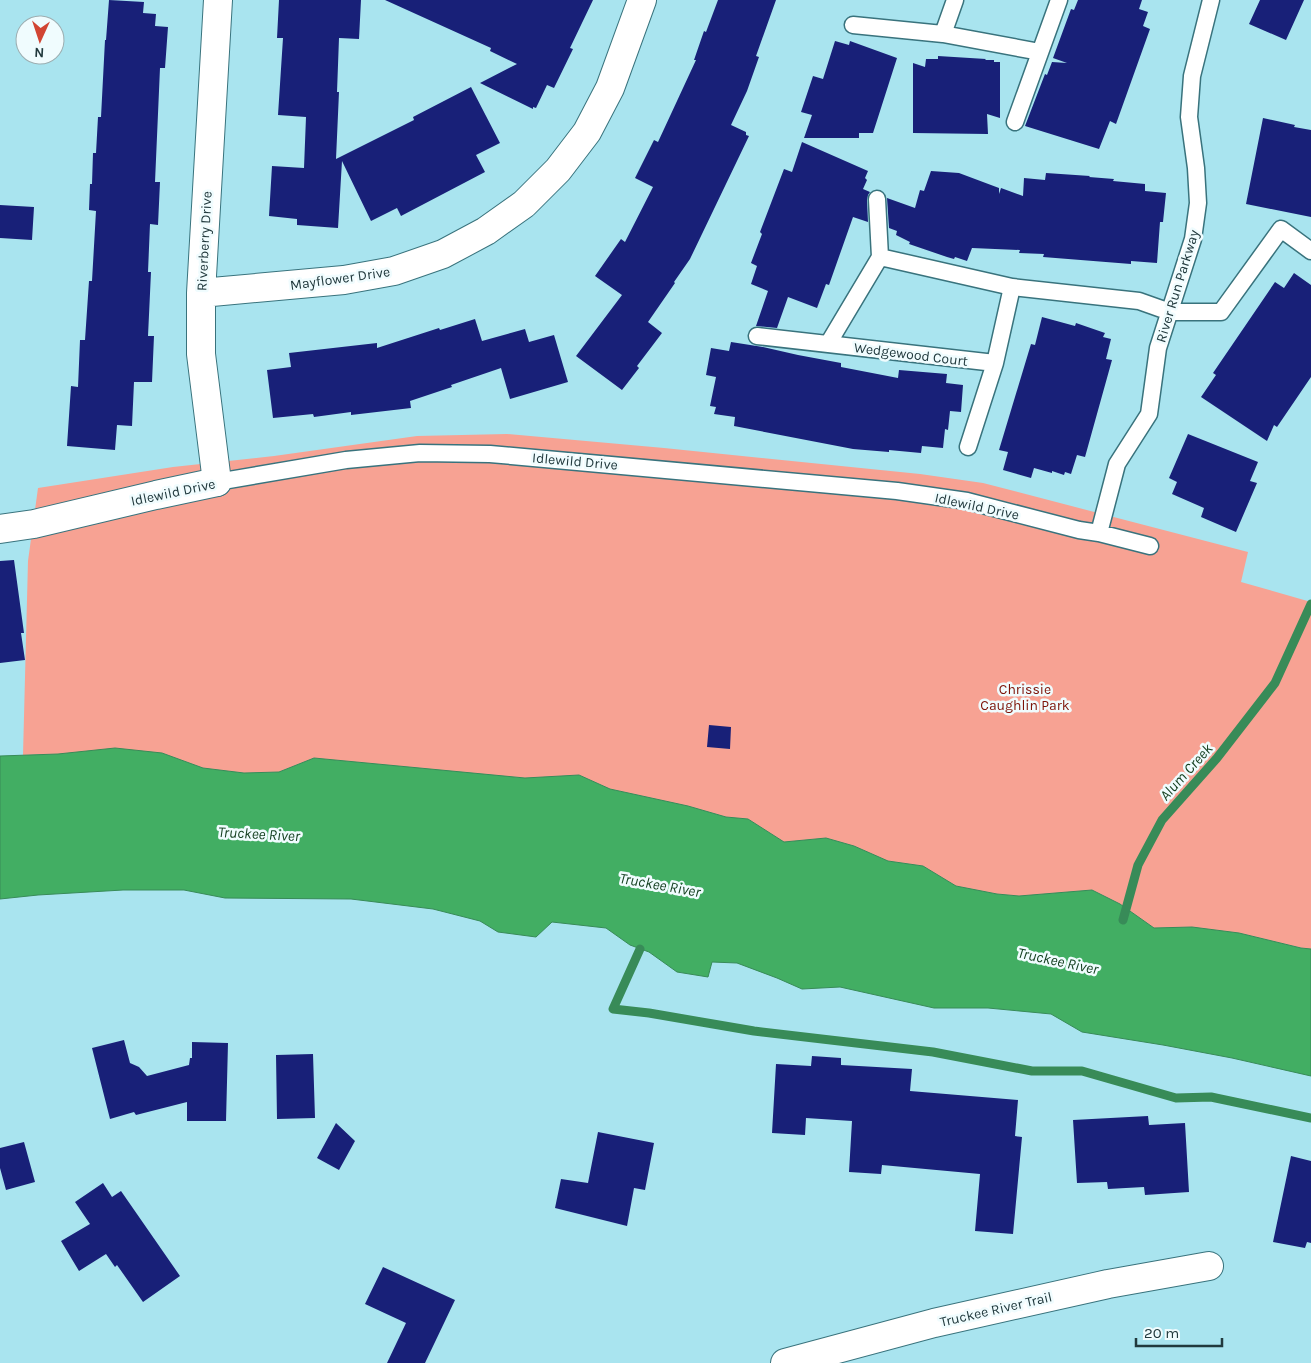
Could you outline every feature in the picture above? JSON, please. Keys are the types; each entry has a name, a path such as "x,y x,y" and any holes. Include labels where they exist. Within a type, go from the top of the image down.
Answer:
{"street":[{"name":"Riverberry Drive","path":"217,482 201,354 200,293 218,0"},
{"name":"Mayflower Drive","path":"200,293 344,280 394,271 443,254 486,232 524,204 558,170 587,132 610,88 642,0"},
{"name":"Idlewild Drive","path":"0,529 34,524 217,482"},
{"name":"Truckee River Trail","path":"785,1363 934,1322 1108,1284 1209,1266"}],"lane":[{"path":"943,34 955,0"},
{"path":"1016,122 1059,0"},
{"name":"River Run Parkway","path":"1099,533 1117,464 1149,414 1158,348 1193,240 1198,203 1196,168 1189,117 1192,76 1211,0"},
{"path":"854,24 943,34 1040,52"},
{"path":"828,344 880,257 877,199"},
{"path":"880,257 1012,287 1139,301 1170,312 1220,312 1281,229 1311,251"},
{"path":"968,447 995,363 1012,287"},
{"name":"Wedgewood Court","path":"757,336 995,363"},
{"name":"Idlewild Drive","path":"217,482 346,460 420,453 490,454 897,491 967,501 1150,546"}],"green space":[{"name":"Chrissie Caughlin Park","path":"507,434 920,474 983,483 1248,552 1241,582 1311,602 1311,949 1239,933 1192,927 1154,928 1120,904 1092,890 1019,896 956,886 923,866 888,861 854,846 826,838 784,842 748,819 726,817 688,806 610,789 579,775 525,778 314,758 279,772 244,773 203,768 162,753 23,755 28,561 38,488 173,467 274,456 417,436"}],"water":[{"name":"Truckee River","path":"115,748 162,753 203,768 244,773 279,772 314,758 525,778 579,775 610,789 688,806 726,817 748,819 784,842 826,838 854,846 888,861 923,866 956,886 1019,896 1092,890 1120,904 1154,928 1192,927 1239,933 1311,949 1311,1076 1232,1058 1082,1032 1051,1014 988,1008 934,1008 840,987 802,989 737,963 712,962 708,977 677,972 649,952 630,945 606,928 552,922 536,937 498,932 480,921 433,909 351,899 225,898 184,890 123,890 0,899 0,756 58,754"}],"building":[{"path":"109,0 144,2 143,13 156,14 155,26 168,27 165,68 160,68 155,182 160,182 158,225 150,224 148,272 151,272 148,336 154,336 152,382 134,382 132,426 117,425 115,450 67,446 71,386 78,387 80,340 85,340 89,281 92,281 96,211 89,210 90,184 92,184 93,153 96,153 98,117 101,117"},
{"path":"279,0 361,0 359,39 339,38 336,159 414,120 413,117 471,87 500,143 476,155 485,172 401,216 397,208 371,221 342,161 338,228 297,225 297,219 269,216 272,166 304,168 306,117 278,115 283,38 277,38"},
{"path":"385,0 593,0 570,48 573,49 554,88 547,85 536,108 533,107 533,109 480,83 517,64 490,51 491,48"},
{"path":"718,0 776,0 756,56 759,57 747,91 731,125 746,132 746,135 749,136 690,259 648,322 662,333 637,366 639,368 622,390 576,356 622,295 595,276 621,239 625,242 653,187 635,178 654,140 658,142 696,60 694,60 704,31 706,32"},
{"path":"1078,0 1142,0 1139,9 1148,12 1143,26 1150,29 1116,124 1110,121 1099,149 1025,126 1045,74 1047,75 1052,62 1067,63 1053,58 1071,9 1074,10"},
{"path":"1260,0 1304,0 1286,40 1249,24"},
{"path":"835,41 849,45 850,41 897,58 873,133 859,133 859,138 804,138 812,115 801,112 813,76 823,79"},
{"path":"938,56 986,59 1000,62 1000,118 987,114 988,134 913,133 913,63 925,67 926,59 938,59"},
{"path":"1263,118 1311,130 1311,217 1246,204"},
{"path":"802,142 868,171 863,189 870,192 867,200 868,222 853,217 829,285 826,284 817,308 788,297 777,328 756,326 768,291 751,284 757,266 751,263 762,234 760,232 784,169 792,172"},
{"path":"931,171 959,173 999,188 999,194 1001,188 1023,196 1024,178 1045,180 1046,173 1090,176 1114,179 1113,181 1145,184 1145,191 1166,193 1163,222 1160,222 1157,263 1131,261 1131,264 1043,257 1044,254 1019,253 1020,250 972,248 967,261 955,257 954,259 947,257 909,244 910,242 896,235 897,231 889,228 887,198 915,208 920,190 924,191"},
{"path":"0,205 34,207 32,240 0,238"},
{"path":"1294,273 1311,285 1311,377 1277,427 1274,425 1267,441 1201,397 1216,375 1213,373 1275,282 1284,288"},
{"path":"1042,317 1075,326 1076,323 1105,333 1103,337 1111,339 1106,359 1112,360 1085,457 1077,455 1071,474 1065,472 1064,475 1034,468 1031,478 1003,470 1008,452 999,450 1031,344 1035,345"},
{"path":"475,319 482,341 525,329 529,342 554,335 568,382 510,399 501,368 410,401 411,408 351,415 351,412 314,417 313,414 273,418 267,370 291,367 289,353 377,343 377,348 439,328 440,330"},
{"path":"731,342 841,363 841,367 898,378 899,370 947,374 946,383 963,385 961,412 950,411 948,430 945,429 943,448 922,446 921,453 853,449 734,426 735,417 714,414 716,407 710,406 716,377 706,375 711,348 729,351"},
{"path":"1188,434 1258,462 1250,481 1257,483 1236,532 1201,517 1204,508 1172,494 1177,482 1169,478"},
{"path":"14,560 24,633 21,633 25,660 0,663 0,561"},
{"path":"709,725 731,727 730,749 707,747"},
{"path":"124,1040 130,1063 139,1067 147,1076 189,1065 190,1058 192,1058 192,1042 228,1043 226,1121 187,1121 187,1102 136,1115 134,1112 110,1119 92,1048"},
{"path":"313,1054 315,1118 277,1119 276,1055"},
{"path":"812,1056 841,1058 841,1065 912,1069 910,1091 1018,1100 1015,1136 1022,1137 1013,1234 975,1231 980,1174 882,1165 881,1174 849,1172 852,1121 806,1118 805,1135 772,1133 776,1064 811,1066"},
{"path":"1148,1116 1149,1125 1185,1123 1189,1192 1145,1195 1144,1187 1108,1189 1107,1182 1077,1183 1073,1120"},
{"path":"336,1123 355,1141 339,1170 317,1158"},
{"path":"598,1132 654,1143 645,1190 634,1188 627,1226 555,1208 561,1179 588,1183"},
{"path":"24,1142 35,1182 6,1190 0,1168 0,1148"},
{"path":"1291,1156 1311,1161 1311,1243 1307,1242 1305,1248 1273,1242"},
{"path":"103,1183 112,1197 121,1191 180,1276 143,1302 117,1265 115,1267 106,1254 79,1271 61,1241 90,1224 75,1202"},
{"path":"383,1267 455,1300 425,1363 387,1363 406,1323 365,1304"}],"waterway":[{"name":"Alum Creek","path":"1123,920 1138,865 1162,820 1217,758 1275,683 1311,604"},
{"path":"640,949 613,1009 649,1013 754,1031 933,1052 1032,1071 1082,1071 1176,1098 1211,1097 1311,1118"}]}
